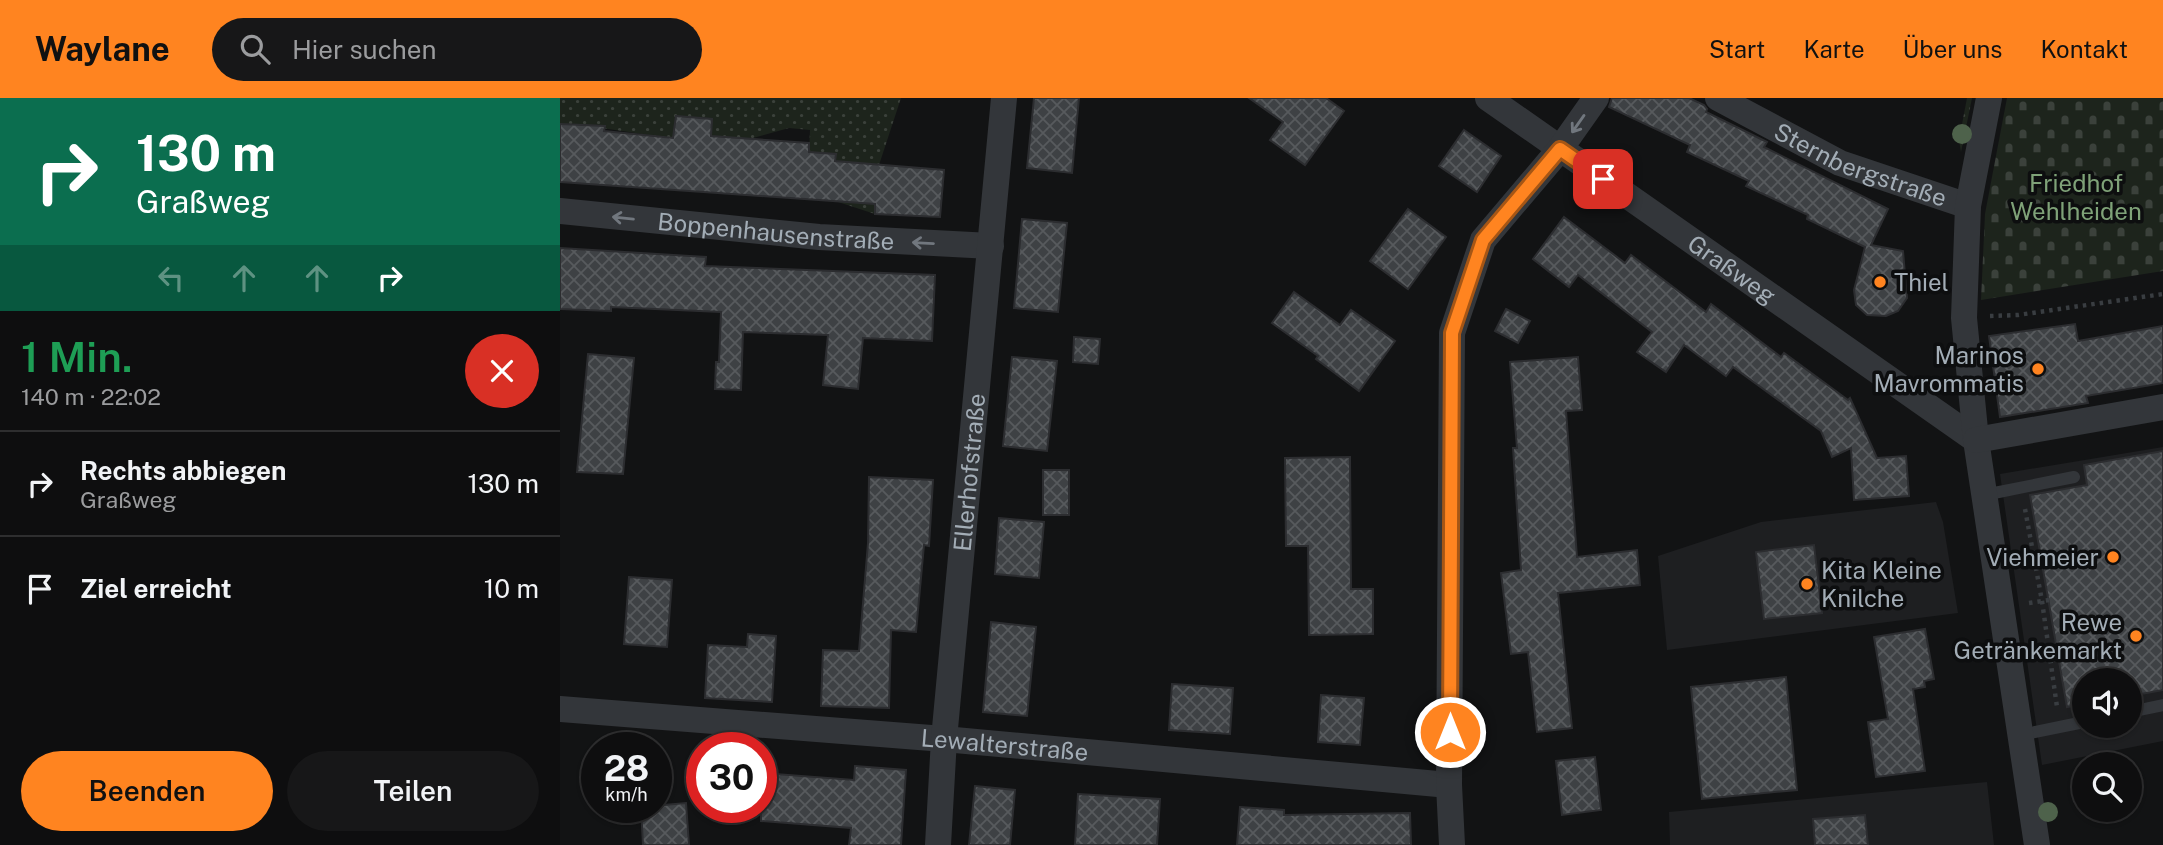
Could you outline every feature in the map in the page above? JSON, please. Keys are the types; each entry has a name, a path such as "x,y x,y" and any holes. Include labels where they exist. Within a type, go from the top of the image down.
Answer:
{"street":[{"name":"Ellerhofstraße","path":"938,845 944,739 1004,98"},
{"name":"Graßweg","path":"1488,98 1976,440"},
{"path":"1452,845 1449,785 1452,333 1483,240 1560,149 1596,98"},
{"name":"Sternbergstraße","path":"1718,98 1840,163 1968,206"},
{"name":"Sternbergstraße","path":"1989,98 1968,206 1964,318 1976,440 2036,845"},
{"name":"Boppenhausenstraße","path":"560,211 819,237 991,246"},
{"path":"1976,440 2163,408"},
{"name":"Lewalterstraße","path":"560,709 944,739 1449,785"}],"lane":[{"path":"1984,495 2074,477"},
{"path":"2142,709 2163,705"},
{"path":"2021,735 2072,724"}],"path":[{"path":"1983,317 2018,315 2163,294"},
{"path":"2021,487 2060,727"},
{"path":"2039,601 2049,600"}],"shaded area":[{"path":"2163,447 2163,741 2108,752 2072,752 2072,759 2042,765 2000,474"},
{"name":"Kita Kleine Knilche","path":"1936,502 1943,522 1958,613 1667,650 1658,556 1761,522"},
{"path":"1987,782 1994,845 1670,845 1669,812"}],"green space":[{"path":"560,98 901,98 879,165 875,214 832,200 836,155 809,152 810,130 789,128 749,139 711,136 712,119 676,116 673,138 560,124"},
{"path":"1967,98 1972,98 1961,152 1959,140"},
{"name":"Friedhof Wehlheiden","path":"2007,98 2163,98 2163,271 1981,300 1985,214"}],"building":[{"path":"1034,98 1079,98 1072,173 1027,168"},
{"path":"1249,98 1326,98 1344,111 1305,165 1270,140 1283,122"},
{"path":"1612,98 1689,98 1704,105 1706,112 1767,142 1764,147 1888,209 1871,245 1903,251 1907,298 1898,311 1886,316 1867,315 1856,305 1854,290 1865,247 1807,219 1808,215 1746,186 1749,181 1687,152 1690,145 1609,107"},
{"path":"676,116 712,119 711,136 809,143 809,152 836,154 835,161 944,170 940,217 875,214 875,204 560,182 560,124 605,126 604,131 673,138"},
{"path":"1464,130 1501,156 1477,192 1439,166"},
{"path":"1408,209 1446,237 1408,289 1370,261"},
{"path":"1564,217 1625,263 1631,255 1706,312 1711,304 1781,357 1784,353 1848,400 1850,398 1877,458 1906,456 1909,496 1854,500 1851,448 1832,457 1821,431 1733,367 1726,376 1684,345 1666,372 1637,352 1652,332 1578,275 1569,287 1533,259"},
{"path":"1022,219 1067,223 1058,312 1014,308"},
{"path":"560,248 706,257 705,266 935,275 932,341 863,338 858,389 823,385 828,335 743,332 741,390 715,389 721,312 611,307 611,311 560,309"},
{"path":"1294,292 1340,325 1351,310 1395,341 1359,391 1316,359 1318,356 1272,323"},
{"path":"1506,309 1530,321 1518,343 1495,331"},
{"name":"Marinos Mavrommatis","path":"2075,324 2078,341 2163,326 2163,383 2086,396 2088,403 2000,417 1989,336"},
{"path":"1074,337 1100,339 1098,364 1073,362"},
{"path":"588,354 634,358 623,474 577,472"},
{"path":"1012,357 1057,361 1047,451 1003,446"},
{"path":"1578,357 1582,410 1566,411 1577,557 1637,550 1640,585 1558,593 1572,728 1537,732 1528,652 1511,654 1501,573 1521,570 1513,448 1517,448 1510,362"},
{"path":"2163,451 2163,690 2142,694 2142,668 2072,668 2072,706 2067,707 2030,495 2087,485 2084,465"},
{"path":"1350,457 1351,589 1373,589 1373,634 1309,635 1308,546 1286,546 1285,458"},
{"path":"1043,470 1069,470 1069,515 1043,515"},
{"path":"869,477 933,480 929,546 924,545 916,632 891,630 889,708 821,706 823,650 859,651 868,543"},
{"path":"999,518 1044,522 1039,578 995,574"},
{"path":"1814,545 1822,613 1764,619 1756,552"},
{"path":"629,577 672,580 667,647 624,644"},
{"path":"991,622 1036,627 1027,716 983,712"},
{"path":"1925,629 1934,679 1924,681 1925,687 1913,689 1925,771 1876,777 1868,722 1888,719 1874,637"},
{"path":"748,634 776,636 772,702 705,698 708,645 747,647"},
{"path":"1786,677 1797,790 1702,799 1691,687"},
{"path":"1172,684 1233,688 1230,734 1169,730"},
{"path":"1321,695 1364,698 1360,745 1318,742"},
{"path":"1595,757 1601,810 1562,815 1556,761"},
{"path":"855,766 906,770 901,845 849,845 851,828 777,822 777,774 854,780"},
{"path":"975,786 1015,790 1010,845 969,845"},
{"path":"1078,794 1160,799 1157,845 1075,845"},
{"path":"686,803 689,845 643,845 642,823 672,823 672,804"},
{"path":"1240,807 1284,810 1284,815 1410,813 1411,845 1237,845"},
{"path":"1865,815 1868,845 1815,845 1813,819"}],"place":[{"name":"Thiel","path":"1880,282"},
{"name":"Marinos Mavrommatis","path":"2038,369"},
{"name":"Viehmeier","path":"2113,557"},
{"name":"Kita Kleine Knilche","path":"1807,584"},
{"name":"Rewe Getränkemarkt","path":"2136,636"}],"route":[{"path":"1450,732 1452,333 1483,240 1560,149 1603,179"}]}
